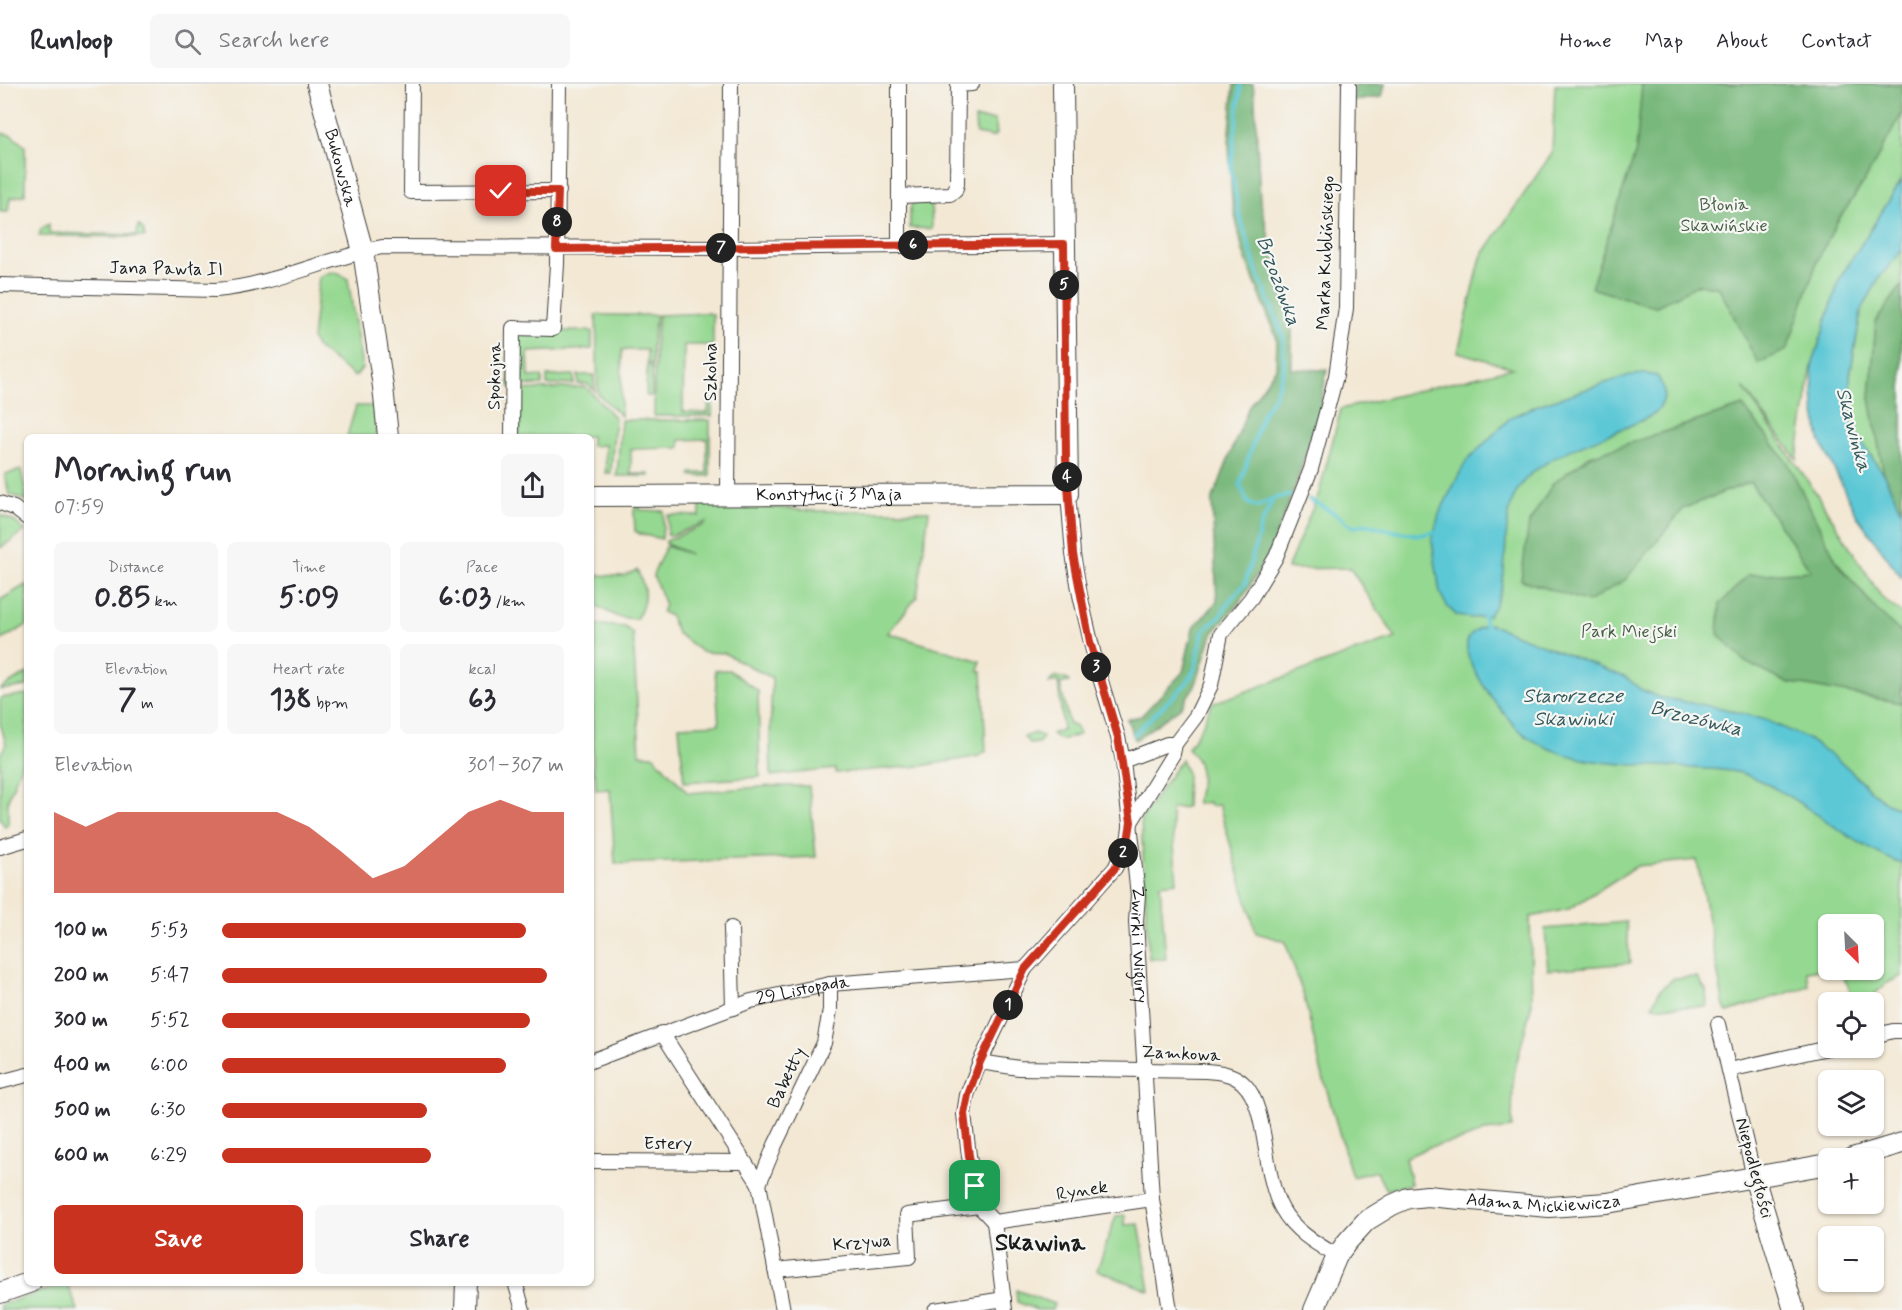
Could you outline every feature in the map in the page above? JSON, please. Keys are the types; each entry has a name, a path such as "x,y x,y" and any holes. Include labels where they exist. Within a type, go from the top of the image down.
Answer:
{"street":[{"name":"Bukowska","path":"317,84 363,251 388,434"},
{"path":"412,84 411,192 558,191"},
{"path":"556,249 560,84"},
{"name":"Szkolna","path":"728,495 731,84"},
{"path":"899,84 899,246"},
{"path":"900,196 950,194 955,191 957,184 958,85 972,84"},
{"name":"Żwirki i Wigury","path":"1063,84 1068,494 1073,554 1080,595 1095,660 1118,737 1131,822 1138,895 1136,921 1152,1200"},
{"name":"Marka Kublińskiego","path":"1131,822 1173,754 1175,744 1196,716 1211,685 1221,634 1251,598 1276,557 1311,469 1336,376 1346,308 1349,84"},
{"name":"Jana Pawła II","path":"0,285 216,290 241,287 363,251 382,248 729,248 1064,244"},
{"name":"Spokojna","path":"512,434 513,328 553,329 556,249"},
{"name":"Konstytucji 3 Maja","path":"594,496 1068,494"},
{"path":"0,503 14,508 24,516"},
{"path":"1123,761 1167,744 1175,744"},
{"path":"935,1310 1005,1304 994,1222 979,1206 969,1156 964,1114 968,1095 980,1062 1025,969 1115,868 1128,841 1131,822"},
{"path":"0,847 24,840"},
{"path":"1115,868 1137,882"},
{"path":"731,928 733,1008"},
{"name":"29 Listopada","path":"594,1060 750,1001 830,984 1025,969"},
{"name":"Babetty","path":"759,1184 824,1043 829,1019 830,984"},
{"name":"Niepodległości","path":"1719,1024 1754,1178 1794,1310"},
{"path":"1884,1033 1902,1031"},
{"path":"662,1033 759,1184 783,1310"},
{"path":"1729,1070 1818,1050"},
{"name":"Zamkowa","path":"980,1062 1080,1070 1217,1072 1236,1078 1250,1092 1258,1110 1269,1176 1282,1211 1316,1244 1337,1256"},
{"path":"0,1082 24,1076"},
{"path":"1884,1148 1902,1143"},
{"name":"Estery","path":"594,1161 745,1162"},
{"name":"Adama Mickiewicza","path":"1314,1310 1337,1256 1352,1235 1374,1215 1392,1204 1416,1197 1566,1207 1607,1203 1818,1166"},
{"path":"1152,1200 1170,1310"},
{"name":"Rynek","path":"994,1222 1152,1200"},
{"name":"Krzywa","path":"775,1270 909,1257 907,1215 979,1206"},
{"path":"0,1293 24,1284"},
{"path":"465,1310 466,1286"},
{"path":"516,1286 523,1310"}],"green space":[{"path":"1234,84 1253,84 1260,200 1292,331 1292,369 1327,370 1320,408 1296,484 1269,554 1244,596 1212,634 1196,684 1180,708 1135,740 1127,719 1141,716 1183,672 1193,628 1217,602 1212,501 1249,406 1276,368 1277,339 1243,252 1232,201 1229,144"},
{"path":"1355,84 1385,84 1382,97 1353,101"},
{"name":"Park Miejski","path":"1555,84 1902,84 1902,180 1840,278 1812,366 1797,459 1743,387 1816,493 1882,598 1902,614 1902,976 1887,983 1877,992 1852,992 1845,980 1884,980 1884,914 1818,914 1818,969 1806,971 1809,986 1727,1012 1724,1007 1697,860 1637,866 1569,909 1530,917 1532,1003 1513,1077 1512,1128 1485,1131 1463,1140 1429,1147 1405,1158 1411,1184 1386,1190 1376,1171 1352,1177 1321,1070 1304,997 1285,941 1256,933 1219,805 1210,806 1209,802 1197,804 1200,770 1197,760 1188,748 1202,726 1212,703 1396,638 1350,568 1287,569 1319,493 1341,409 1513,368 1458,352 1481,257 1552,153"},
{"name":"Błonia Skawińskie","path":"1642,84 1902,84 1902,113 1864,182 1837,222 1817,262 1787,350 1758,363 1719,288 1699,284 1655,307 1591,288 1636,151"},
{"path":"975,119 995,120 997,134 992,137 976,134"},
{"path":"0,133 11,135 25,146 25,195 10,198 8,212 0,212"},
{"path":"931,201 932,229 910,228 910,209 913,202"},
{"path":"49,224 49,233 137,235 138,225 143,229 145,237 39,236 41,229"},
{"path":"1902,250 1902,285 1876,322 1870,398 1884,475 1857,435 1851,413 1850,375 1861,312 1879,278"},
{"path":"331,272 339,273 348,279 362,368 355,377 316,347 312,339 319,276"},
{"path":"1902,285 1902,511 1884,475 1870,398 1876,321"},
{"path":"709,313 713,315 713,360 709,360 709,345 684,345 683,412 708,413 709,395 712,396 712,416 654,416 658,315"},
{"path":"596,315 656,315 652,364 647,364 647,350 622,350 621,416 598,394"},
{"path":"510,331 592,331 592,349 528,352 529,377 542,376 542,385 509,386"},
{"path":"647,366 652,366 652,396 646,396"},
{"path":"574,375 574,384 547,385 547,376"},
{"path":"578,375 594,375 595,391 588,384 578,384"},
{"path":"586,387 615,418 611,473 606,473 605,445 594,446 594,434 519,434 520,390"},
{"path":"356,406 375,406 376,434 348,434"},
{"path":"1743,406 1788,463 1837,562 1879,613 1902,633 1902,703 1785,682 1745,662 1718,634 1720,604 1748,575 1811,571 1750,482 1684,508 1625,580 1588,602 1521,580 1529,523 1553,483 1590,456"},
{"path":"621,420 710,420 710,476 691,476 691,473 707,473 707,439 680,440 680,448 631,449 631,474 650,474 650,476 617,476"},
{"path":"21,470 24,500 9,494 5,474"},
{"path":"715,503 814,511 929,511 917,597 888,633 980,661 986,752 979,756 921,766 836,773 835,769 771,776 772,678 724,653 702,652 677,633 670,616 662,612 665,605 653,575 666,546 690,554 666,544 666,541 704,525 706,522 670,536 667,535 668,515 700,516 700,504"},
{"path":"640,504 640,510 664,511 662,539 635,531 634,511 636,505"},
{"path":"0,515 14,521 24,532 0,548"},
{"path":"637,570 642,583 644,600 636,619 618,617 594,605 594,575 624,576"},
{"path":"24,586 24,627 0,641 0,600"},
{"path":"594,624 625,627 633,634 640,754 653,755 688,793 771,786 809,786 816,857 615,864 610,789 596,790"},
{"path":"715,670 729,670 758,691 760,777 684,782 679,726 719,724"},
{"path":"24,675 24,686 0,689"},
{"path":"1057,677 1069,682 1060,684 1069,724 1076,727 1079,734 1060,740 1052,734 1063,729 1058,681 1049,683"},
{"path":"24,694 24,756 8,800 8,824 5,827 0,818 0,755 6,744 0,723 0,698"},
{"path":"1034,733 1043,736 1042,739 1038,743 1030,744 1024,737"},
{"path":"1181,759 1187,773 1186,807 1171,809 1177,882 1160,884 1166,959 1149,959 1141,820"},
{"path":"1626,922 1630,963 1548,970 1545,929"},
{"path":"1697,977 1706,990 1707,1007 1652,1006 1660,990 1674,978"},
{"path":"1125,1215 1125,1225 1139,1224 1150,1291 1097,1270 1116,1216"},
{"path":"58,1286 68,1286 78,1310 0,1310 0,1305"},
{"path":"1016,1290 1054,1304 1052,1310 1037,1310 1017,1302"}],"water":[{"name":"Skawinka","path":"1902,180 1902,250 1879,278 1861,312 1850,375 1851,413 1857,435 1884,475 1902,511 1902,578 1857,516 1820,440 1814,408 1812,366 1840,278"},
{"path":"1630,375 1657,376 1664,390 1662,404 1656,413 1560,455 1531,474 1518,489 1511,506 1507,524 1503,582 1498,600 1488,616 1472,618 1457,616 1447,606 1440,593 1432,541 1439,514 1465,463 1511,417 1538,405"},
{"name":"Starorzecze Skawinki","path":"1489,624 1627,678 1640,689 1658,697 1721,708 1766,720 1806,738 1847,767 1887,803 1902,809 1902,864 1862,844 1768,785 1743,774 1720,770 1601,762 1558,752 1538,743 1520,731 1497,705 1470,661 1467,648 1469,637 1482,626"}],"waterway":[{"name":"Brzozówka","path":"1241,84 1231,167 1238,210 1256,269 1283,336 1284,368 1275,395 1262,415 1240,485 1248,503 1257,507 1274,498 1293,495"},
{"path":"1134,734 1187,683 1195,669 1203,631 1221,615 1230,600 1245,584 1261,525 1273,499"},
{"name":"Brzozówka","path":"1309,499 1353,527 1367,524 1393,531 1420,535 1434,532 1438,535"},
{"name":"Brzozówka","path":"1483,614 1485,625 1489,629"}],"district":[{"name":"Skawina","path":"1040,1243"}],"route":[{"path":"501,191 558,191 556,249 1064,244 1066,458 1073,554 1090,642 1118,737 1131,822 1125,850 1115,868 1025,969 980,1062 966,1101 964,1114 975,1186"}]}
